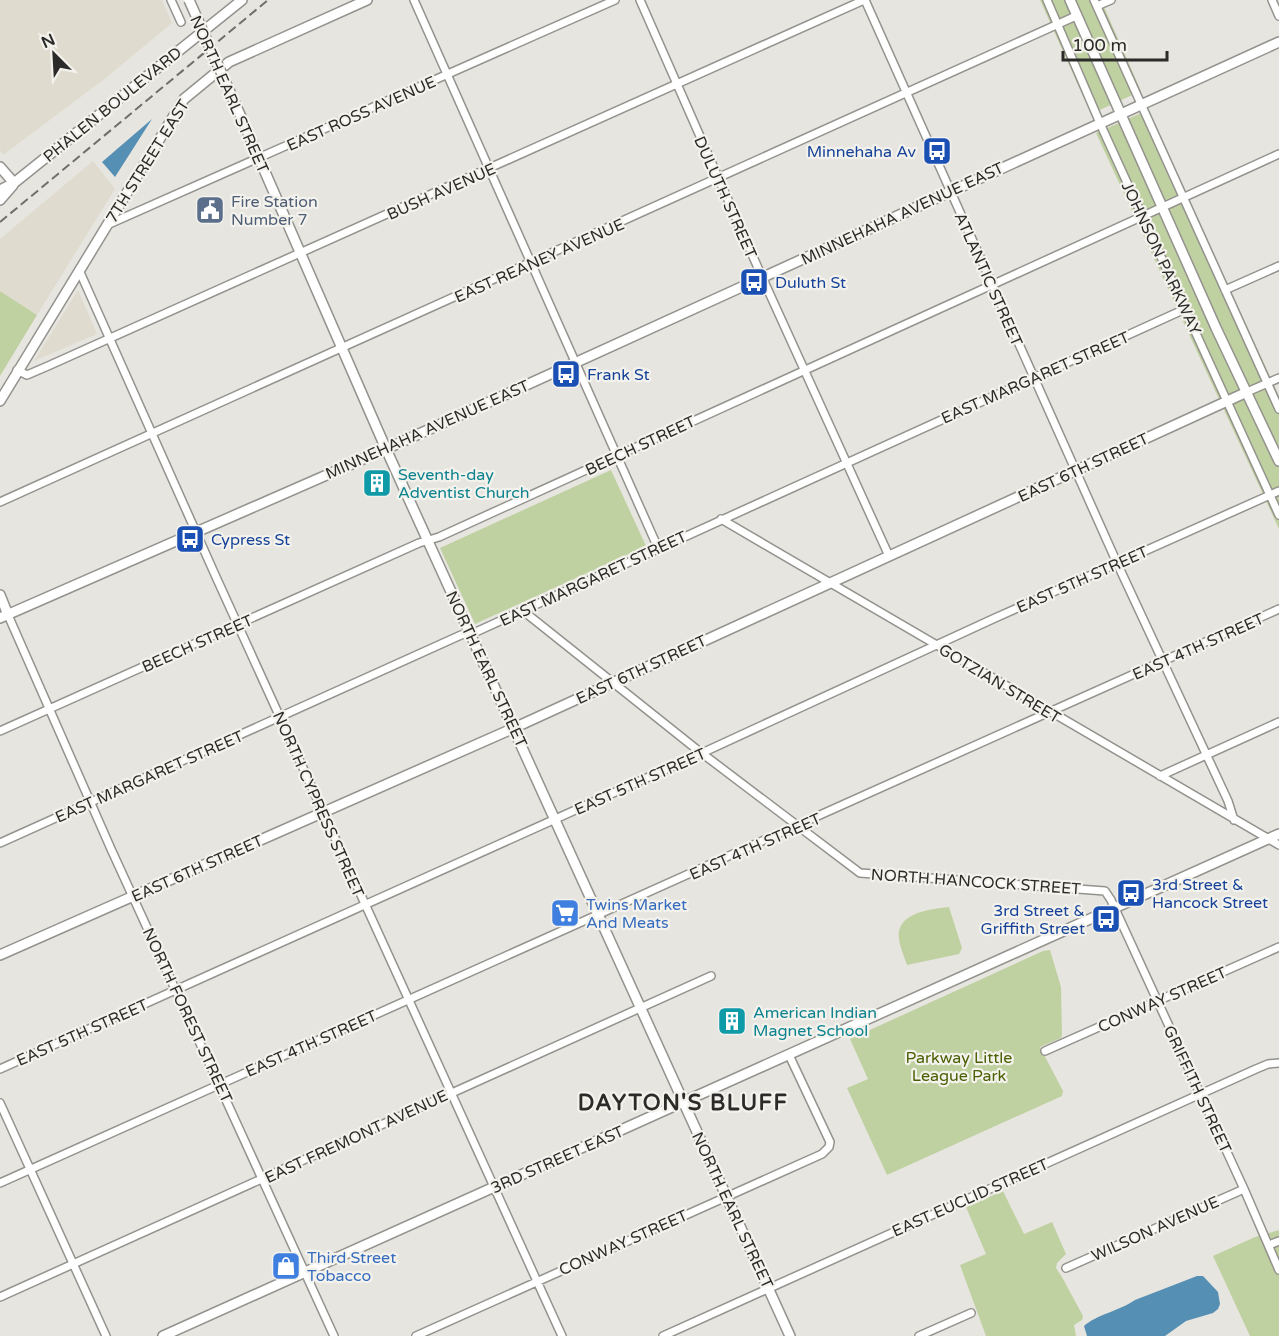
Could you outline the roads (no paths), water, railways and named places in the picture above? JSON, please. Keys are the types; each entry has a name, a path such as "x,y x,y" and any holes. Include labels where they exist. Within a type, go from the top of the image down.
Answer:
{"street":[{"path":"171,0 181,22"},
{"name":"NORTH EARL STREET","path":"189,0 386,449 790,1336"},
{"name":"PHALEN BOULEVARD","path":"211,24 236,0"},
{"name":"PHALEN BOULEVARD","path":"0,200 14,183 242,0"},
{"name":"7TH STREET EAST","path":"0,401 173,115 189,94 229,62 367,0"},
{"path":"414,0 658,548"},
{"name":"EAST ROSS AVENUE","path":"107,225 615,0"},
{"name":"DULUTH STREET","path":"640,0 762,277 889,556"},
{"name":"BUSH AVENUE","path":"17,370 27,375 865,0"},
{"name":"ATLANTIC STREET","path":"865,0 1117,563 1207,755 1234,820"},
{"name":"JOHNSON PARKWAY","path":"1047,0 1142,216 1279,514"},
{"name":"JOHNSON PARKWAY","path":"1070,0 1119,113 1279,461"},
{"path":"1111,0 1096,3 1279,409"},
{"path":"1272,0 1279,16"},
{"name":"EAST REANEY AVENUE","path":"0,502 1077,16"},
{"name":"MINNEHAHA AVENUE EAST","path":"4,617 386,449 1279,42"},
{"name":"BEECH STREET","path":"0,731 439,537 1279,154"},
{"path":"0,167 14,183"},
{"name":"PHALEN BOULEVARD","path":"0,190 14,183"},
{"path":"1225,290 1279,266"},
{"name":"NORTH CYPRESS STREET","path":"79,270 323,813 562,1336"},
{"name":"EAST MARGARET STREET","path":"0,843 522,610 1185,309"},
{"name":"EAST 6TH STREET","path":"0,955 514,728 1279,378"},
{"name":"EAST 5TH STREET","path":"0,1069 1279,491"},
{"name":"GOTZIAN STREET","path":"721,519 1279,845"},
{"name":"NORTH FOREST STREET","path":"0,595 4,617 49,709 334,1336"},
{"name":"EAST 4TH STREET","path":"0,1183 1279,609"},
{"name":"NORTH HANCOCK STREET","path":"522,610 612,683 860,873 1102,890 1107,893 1114,908"},
{"path":"1160,776 1279,722"},
{"name":"3RD STREET EAST","path":"164,1336 1279,834"},
{"name":"GRIFFITH STREET","path":"1114,908 1279,1270"},
{"name":"CONWAY STREET","path":"1045,1051 1279,947"},
{"name":"EAST FREMONT AVENUE","path":"0,1297 711,976"},
{"name":"CONWAY STREET","path":"416,1336 822,1154 829,1147 828,1139 789,1055"},
{"name":"EAST EUCLID STREET","path":"663,1336 1200,1094 1268,1064 1279,1063"},
{"path":"0,1104 106,1336"},
{"name":"WILSON AVENUE","path":"1066,1268 1244,1189"},
{"path":"1269,1245 1279,1240"},
{"path":"919,1336 971,1314"}],"water":[{"path":"152,119 115,177 102,162"},
{"path":"1197,1276 1203,1276 1218,1292 1220,1304 1213,1313 1186,1321 1165,1336 1087,1336 1084,1326 1095,1319 1135,1300"}],"railway":[{"path":"0,222 268,0"}],"place":[{"name":"Minnehaha Av","path":"937,151"},
{"name":"Fire Station Number 7","path":"210,210"},
{"name":"Duluth St","path":"754,282"},
{"name":"Frank St","path":"566,374"},
{"name":"Seventh-day Adventist Church","path":"377,483"},
{"name":"Cypress St","path":"190,539"},
{"name":"3rd Street & Hancock Street","path":"1131,893"},
{"name":"Twins Market And Meats","path":"565,913"},
{"name":"3rd Street & Griffith Street","path":"1106,919"},
{"name":"American Indian Magnet School","path":"732,1021"},
{"name":"Third Street Tobacco","path":"286,1266"}],"district":[{"name":"DAYTON'S BLUFF","path":"683,1102"}],"park label":[{"name":"Parkway Little League Park","path":"959,1066"}]}
